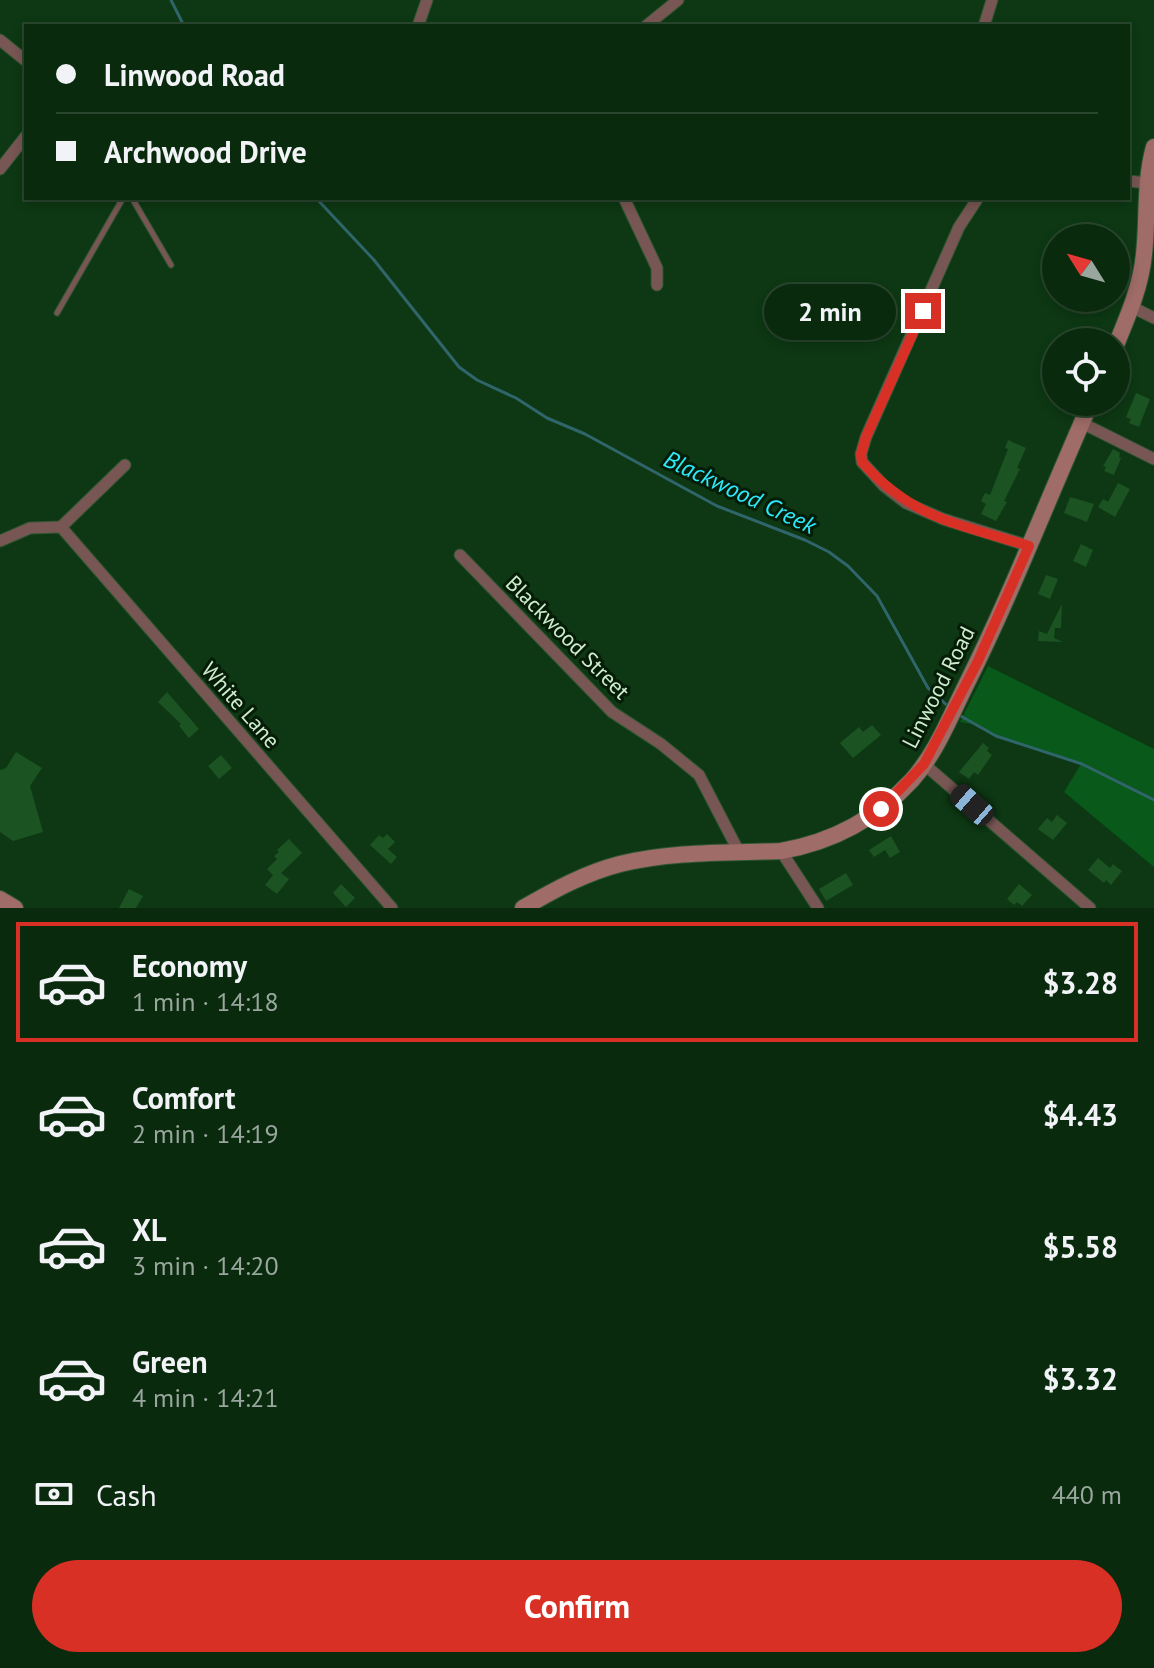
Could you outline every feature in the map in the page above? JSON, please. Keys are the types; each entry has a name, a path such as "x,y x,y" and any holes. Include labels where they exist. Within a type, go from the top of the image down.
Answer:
{"main road":[{"path":"1123,328 1144,259 1148,183 1154,147"},
{"name":"Linwood Road","path":"523,908 577,879 618,864 652,858 781,851 828,839 863,821 894,797 924,764 945,728 1085,416"},
{"path":"0,899 15,908"}],"street":[{"path":"419,24 427,0"},
{"path":"648,24 678,0"},
{"path":"985,24 992,0"},
{"path":"0,40 24,59"},
{"path":"0,169 24,139"},
{"path":"1130,181 1148,183"},
{"path":"625,200 657,268 657,285"},
{"path":"977,200 959,227 861,454 862,462 906,503 943,519 1029,546"},
{"path":"1132,307 1154,318"},
{"path":"1082,423 1154,459"},
{"path":"0,541 30,528 61,527 125,465"},
{"name":"White Lane","path":"61,527 392,908"},
{"name":"Blackwood Street","path":"460,555 612,712 661,744 699,775 739,852"},
{"path":"924,764 1090,908"},
{"path":"781,851 818,908"}],"lane":[{"path":"57,313 122,200"},
{"path":"133,200 171,265"}],"green space":[{"path":"988,666 1154,749 1154,867 1064,792 1081,764 960,722"}],"building":[{"path":"1136,393 1150,399 1139,427 1129,423 1131,419 1126,417 1130,416"},
{"path":"1008,440 1026,448 1017,468 1020,469 1004,501 1007,502 996,521 981,514 986,504 981,501 985,493 990,495 1008,449 1005,448"},
{"path":"1113,449 1120,453 1121,458 1114,475 1104,471 1106,467 1103,466"},
{"path":"1118,483 1130,489 1115,517 1098,507 1103,499 1108,502"},
{"path":"1070,497 1094,504 1087,522 1064,513"},
{"path":"1081,544 1093,550 1086,567 1073,561"},
{"path":"1046,575 1058,579 1050,599 1038,594"},
{"path":"1062,604 1061,628 1055,628 1054,638 1063,642 1038,641 1039,631 1047,634"},
{"path":"167,692 199,729 189,738 179,726 181,724 158,702"},
{"path":"872,725 881,735 853,758 840,743 859,727 863,732"},
{"path":"983,743 992,755 978,775 974,772 969,779 959,772"},
{"path":"16,752 42,768 30,786 43,832 13,841 0,832 0,770 6,768"},
{"path":"221,755 232,768 219,779 208,766"},
{"path":"1057,815 1067,823 1053,840 1038,829 1047,818 1052,822"},
{"path":"387,834 395,842 388,849 397,857 391,864 370,845 379,835 383,838"},
{"path":"891,836 900,852 890,858 885,850 874,857 869,850"},
{"path":"289,839 302,853 281,873 289,879 277,894 265,885 273,875 267,869 277,859 274,856 279,852 277,850"},
{"path":"1098,858 1110,868 1113,864 1122,871 1111,885 1088,870"},
{"path":"846,873 853,885 826,901 819,889"},
{"path":"341,884 355,898 346,907 333,893"},
{"path":"1019,884 1032,895 1022,906 1017,902 1014,905 1007,899"},
{"path":"129,889 143,896 136,908 119,908"}],"waterway":[{"name":"Blackwood Creek","path":"171,0 183,24"},
{"name":"Blackwood Creek","path":"318,200 374,260 459,367 477,380 717,506 805,540 848,566 877,596 928,688 950,708"},
{"name":"Blackwood Creek","path":"959,715 996,736 1082,764 1154,800"}],"route":[{"path":"881,809 924,764 945,728 1029,546 943,519 906,503 862,462 866,437 923,311"}]}
